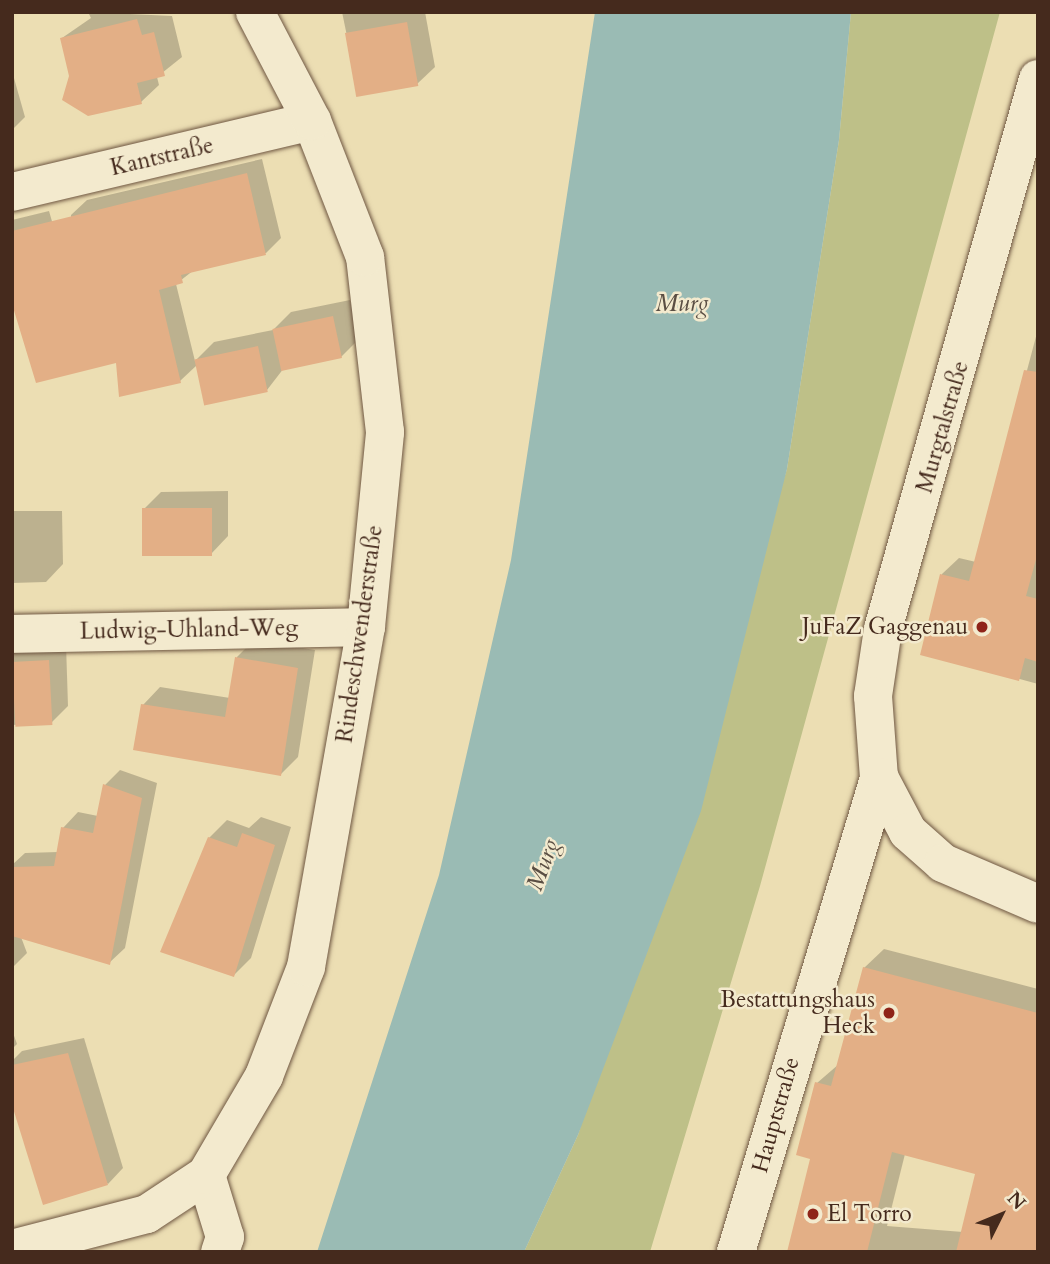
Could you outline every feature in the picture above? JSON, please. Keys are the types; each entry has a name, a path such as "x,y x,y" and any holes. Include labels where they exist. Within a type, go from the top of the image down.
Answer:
{"street":[{"name":"Rindeschwenderstraße","path":"206,1175 264,1076 306,967 366,626 385,432 372,288 312,121 255,12"},
{"name":"Murgtalstraße","path":"879,777 873,696 883,629 1038,79"},
{"name":"Kantstraße","path":"12,192 312,121"},
{"name":"Ludwig-Uhland-Weg","path":"12,634 366,626"},
{"path":"879,777 908,832 943,863 1038,904"},
{"name":"Hauptstraße","path":"736,1252 879,777"},
{"path":"12,1249 147,1214 206,1175 225,1237 220,1252"}],"green space":[{"path":"851,12 1000,12 760,886 650,1252 524,1252 578,1135 787,469 839,140"}],"water":[{"name":"Murg","path":"595,12 851,12 839,140 787,469 701,811 578,1135 524,1252 317,1252 439,875 511,560"}],"building":[{"path":"137,19 142,35 154,32 165,76 137,83 142,104 88,116 62,100 69,76 60,38"},
{"path":"407,22 418,86 356,97 345,33"},
{"path":"247,173 266,255 181,275 183,283 159,290 181,383 119,397 116,363 36,383 12,304 12,231"},
{"path":"333,316 342,358 281,371 272,329"},
{"path":"258,346 268,392 204,405 194,360"},
{"path":"1024,370 1038,372 1038,552 1026,596 1038,599 1038,662 1025,658 1019,681 920,655 940,574 969,581"},
{"path":"142,508 212,508 212,556 142,556"},
{"path":"235,657 298,668 281,776 133,750 141,704 225,717"},
{"path":"49,660 52,725 15,727 12,662"},
{"path":"103,784 142,798 110,965 12,936 12,867 54,866 61,827 93,833"},
{"path":"242,833 275,845 234,977 160,952 208,837 237,847"},
{"path":"863,967 1038,1013 1038,1252 956,1252 975,1174 892,1152 867,1252 787,1252 810,1159 796,1155 815,1082 831,1086"},
{"path":"68,1053 108,1185 43,1205 12,1105 12,1065"}],"place":[{"name":"JuFaZ Gaggenau","path":"982,627"},
{"name":"Bestattungshaus Heck","path":"889,1013"},
{"name":"El Torro","path":"813,1214"}]}
